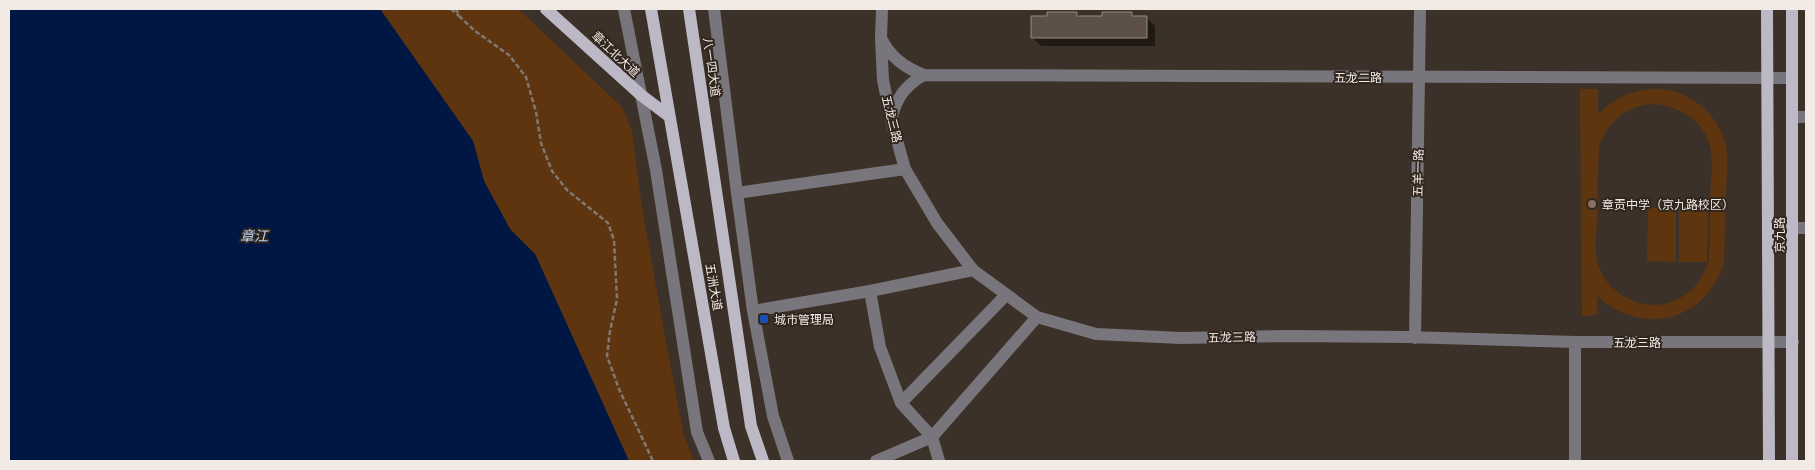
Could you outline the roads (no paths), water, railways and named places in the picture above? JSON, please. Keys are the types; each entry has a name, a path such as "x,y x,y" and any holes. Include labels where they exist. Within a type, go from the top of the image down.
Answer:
{"main road":[{"name":"章江北大道","path":"546,9 641,95 670,117"},
{"path":"651,9 670,117"},
{"path":"654,9 670,117"},
{"path":"685,9 706,130"},
{"name":"八一四大道","path":"690,9 706,130"},
{"name":"京九路","path":"1767,9 1769,461"},
{"name":"京九路","path":"1792,9 1792,461"},
{"name":"五洲大道","path":"670,117 724,428 734,461"},
{"name":"五洲大道","path":"706,130 751,426 763,461"}],"street":[{"path":"624,9 656,170 697,432 709,461"},
{"path":"714,9 753,312 773,416 788,461"},
{"name":"五龙三路","path":"882,9 883,80 891,120 905,169 937,223 973,270 1037,317 1096,334 1181,338 1288,336 1575,342 1793,342"},
{"name":"五羊一路","path":"1415,338 1420,9"},
{"path":"881,38 885,47 898,62 915,72 924,74"},
{"path":"891,120 896,102 901,95 911,82 924,74"},
{"name":"五龙二路","path":"924,74 1792,78"},
{"path":"1792,117 1806,117"},
{"path":"737,193 905,169"},
{"path":"1793,228 1806,228"},
{"path":"753,312 973,270"},
{"path":"870,291 880,347 901,403 932,436 939,461"},
{"path":"901,403 1006,295"},
{"path":"876,461 932,436 1037,317"},
{"path":"1575,342 1575,461"}],"water":[{"name":"章江","path":"9,9 380,9 473,141 484,181 510,229 535,254 629,461 9,461"}],"place":[{"name":"章贡中学（京九路校区）","path":"1592,204"},
{"name":"城市管理局","path":"764,319"}]}
